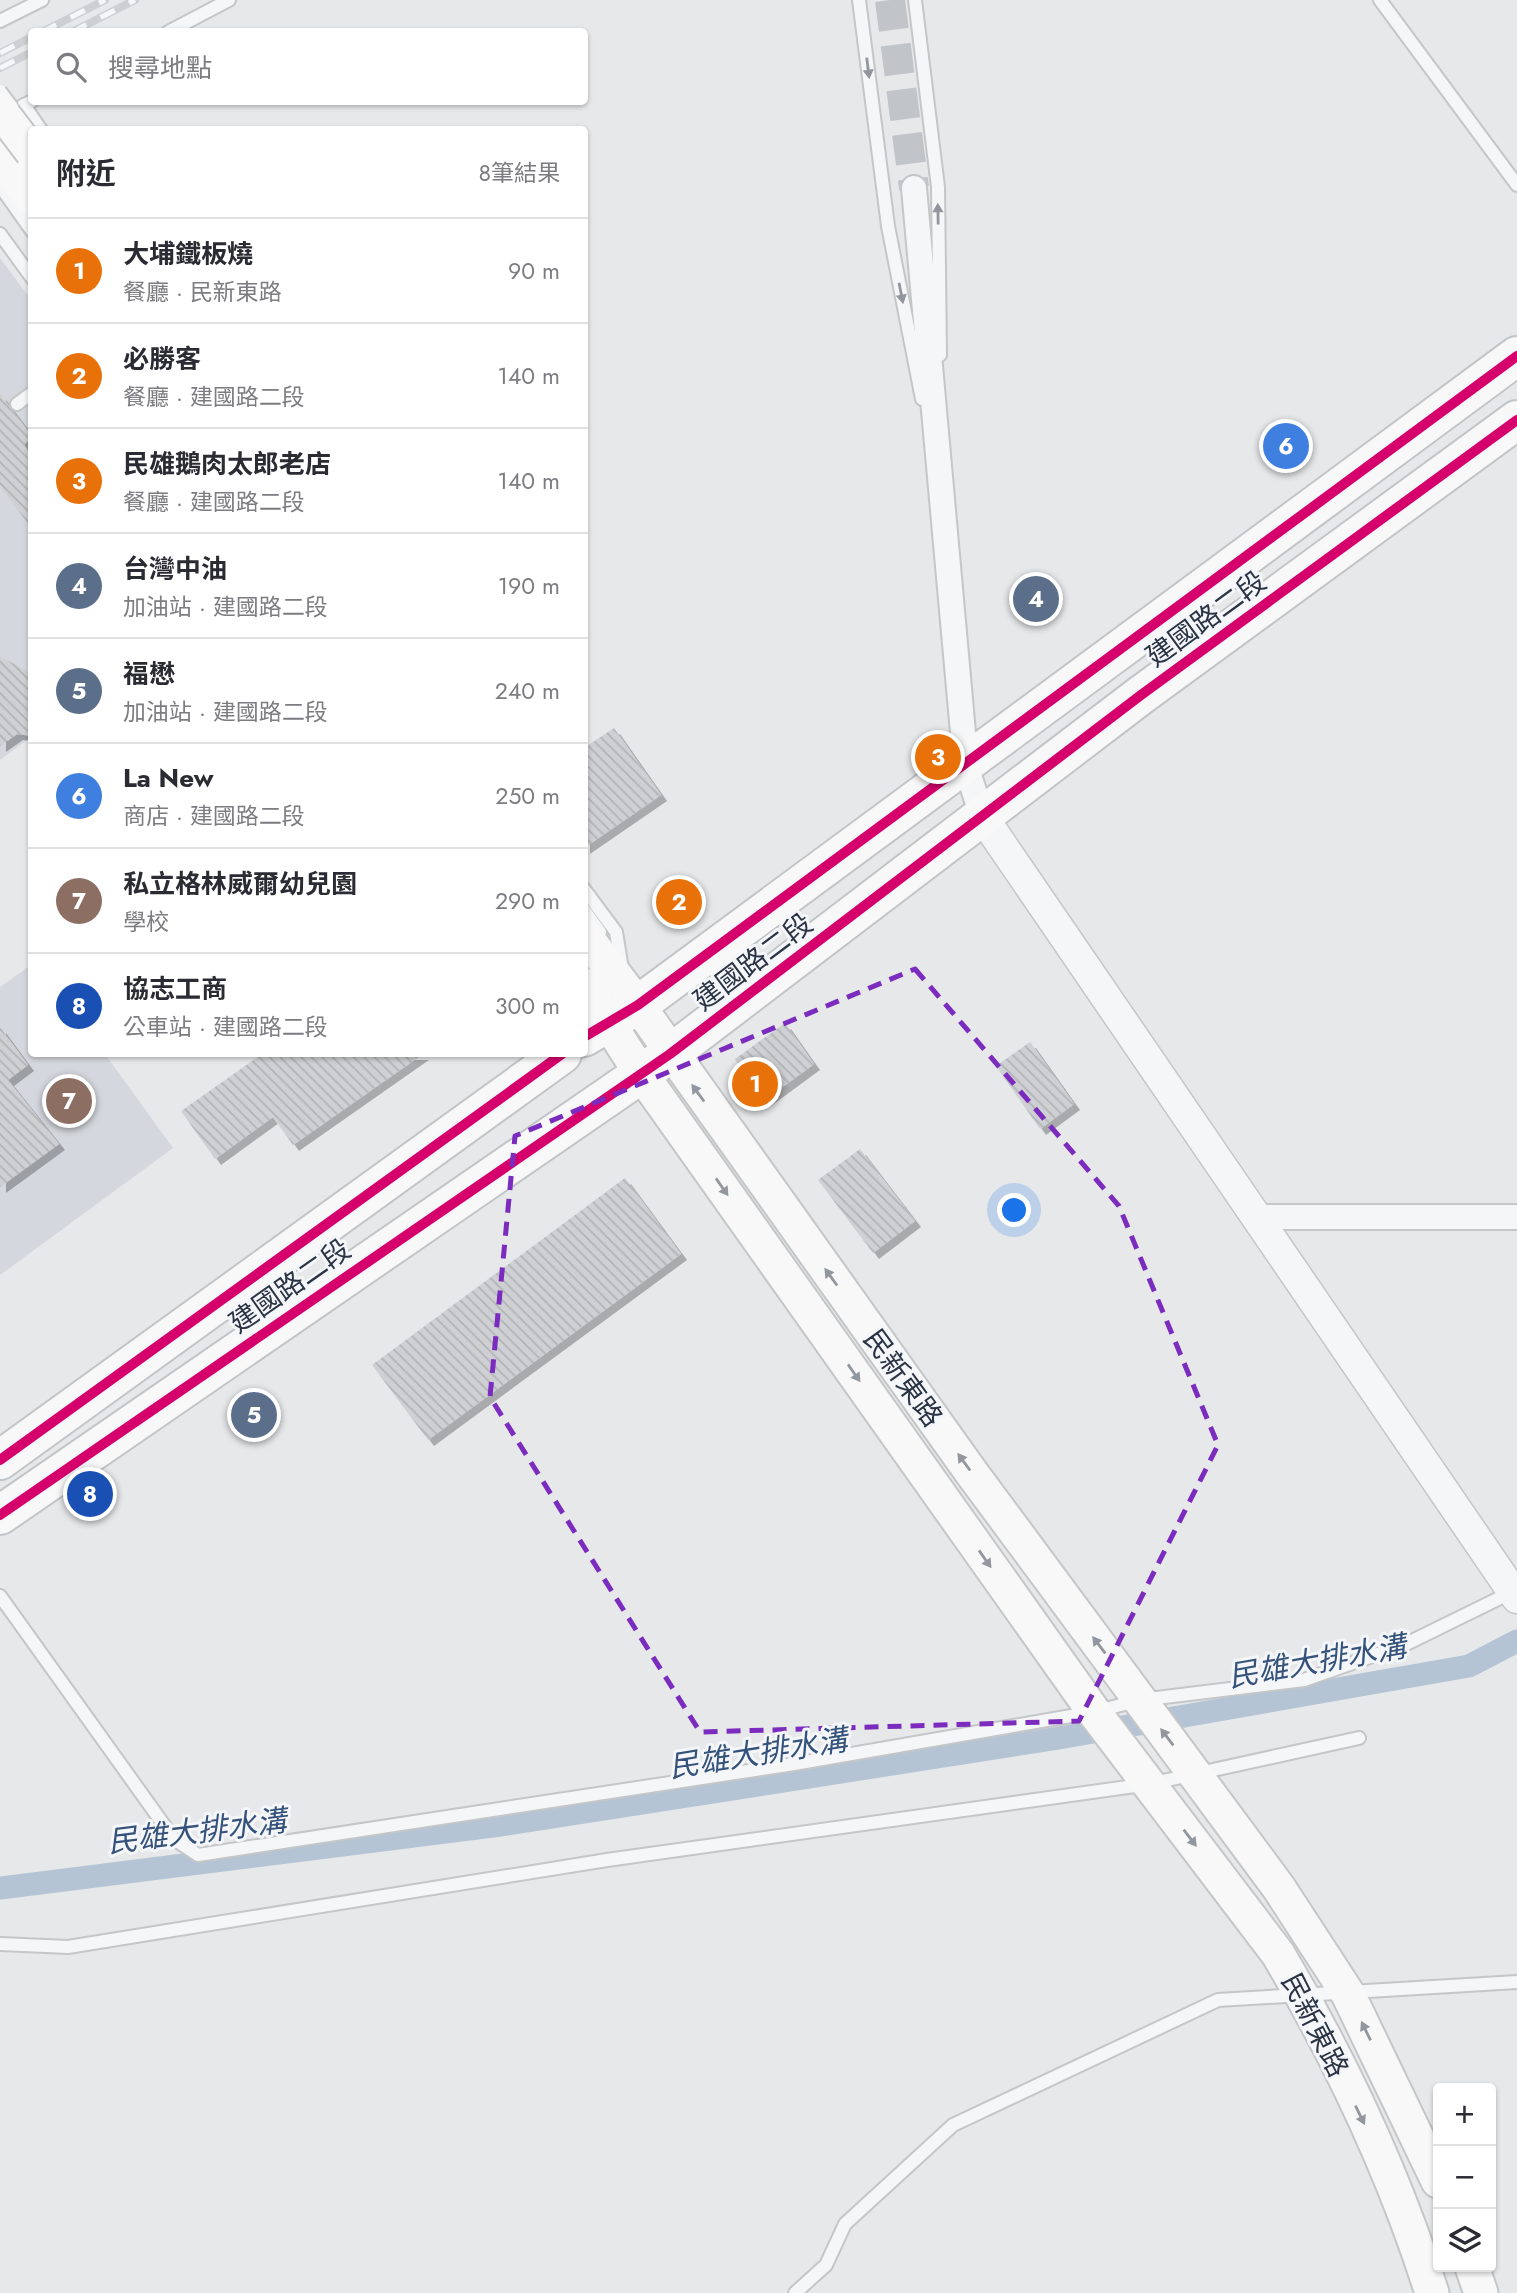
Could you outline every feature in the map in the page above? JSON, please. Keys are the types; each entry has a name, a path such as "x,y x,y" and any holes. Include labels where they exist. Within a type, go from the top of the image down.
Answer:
{"main road":[{"path":"18,105 28,139"},
{"path":"0,156 28,194"},
{"name":"建國路二段","path":"600,1002 966,766 1119,648 1517,356"},
{"name":"建國路二段","path":"0,1515 655,1063 1141,695 1517,420"},
{"path":"588,951 600,1002 655,1063"},
{"name":"建國路二段","path":"0,1460 558,1057"},
{"name":"民新東路","path":"655,1063 971,1472 1279,1888 1348,1994 1433,2171"},
{"name":"民新東路","path":"655,1063 1094,1712 1278,1954 1301,1994 1367,2129 1419,2252 1432,2293"},
{"path":"1474,2272 1481,2293"}],"street":[{"path":"914,188 966,766 982,816 1515,1593"},
{"path":"1256,1217 1517,1217"}],"lane":[{"path":"0,21 42,0"},
{"path":"176,28 229,0"},
{"path":"859,0 888,226 942,502"},
{"path":"915,0 938,187 942,502"},
{"path":"1380,0 1517,185"},
{"path":"0,91 28,128"},
{"path":"0,117 18,105 37,126"},
{"path":"0,186 28,225"},
{"path":"0,234 28,272"},
{"path":"16,404 28,396"},
{"path":"588,894 616,932 600,1002"},
{"path":"588,915 600,931 600,1002"},
{"path":"0,1596 174,1839 198,1855 794,1764 1094,1712 1140,1700 1304,1680 1404,1644 1515,1593"},
{"path":"0,1944 68,1947 607,1860 1149,1784 1359,1738"},
{"path":"796,2293 827,2265 845,2224 953,2125 1218,2000 1517,1982"}],"highlighted area":[{"path":"915,969 1119,1206 1218,1445 1079,1721 700,1732 490,1397 515,1136"}],"shaded area":[{"path":"0,258 28,296 28,739 0,760"},
{"path":"28,967 28,1057 107,1057 173,1148 0,1275 0,987"}],"building":[{"path":"0,394 28,431 28,440 24,445 28,450 28,524 0,486"},
{"path":"0,656 28,672 28,735 17,734 0,746"},
{"path":"614,728 661,795 588,845 588,745"},
{"path":"785,1023 814,1064 765,1100 735,1059"},
{"path":"0,1027 28,1065 8,1080 59,1144 0,1187"},
{"path":"1030,1042 1074,1104 1040,1129 996,1066"},
{"path":"258,1057 419,1057 293,1145 273,1117 215,1159 181,1111"},
{"path":"860,1149 915,1221 873,1253 818,1180"},
{"path":"625,1178 681,1254 428,1440 372,1365"}],"waterway":[{"name":"民雄大排水溝","path":"0,1888 501,1825 1059,1738 1469,1666 1517,1641"}],"tunnel":[{"path":"890,0 914,188"}],"railway":[{"path":"50,28 105,0"},
{"path":"80,28 135,0"},
{"path":"0,53 28,39"},
{"path":"0,68 28,54"}],"cycle path":[{"path":"588,1035 638,1005 1517,356"},
{"path":"0,1515 670,1054 1141,695 1517,420"},
{"path":"0,1460 558,1057"}],"place":[{"name":"La New","path":"1286,446"},
{"name":"台灣中油","path":"1036,599"},
{"name":"民雄鵝肉太郎老店","path":"938,757"},
{"name":"必勝客","path":"679,902"},
{"name":"大埔鐵板燒","path":"755,1084"},
{"name":"私立格林威爾幼兒園","path":"69,1101"},
{"name":"福懋","path":"254,1415"},
{"name":"協志工商","path":"90,1494"}]}
